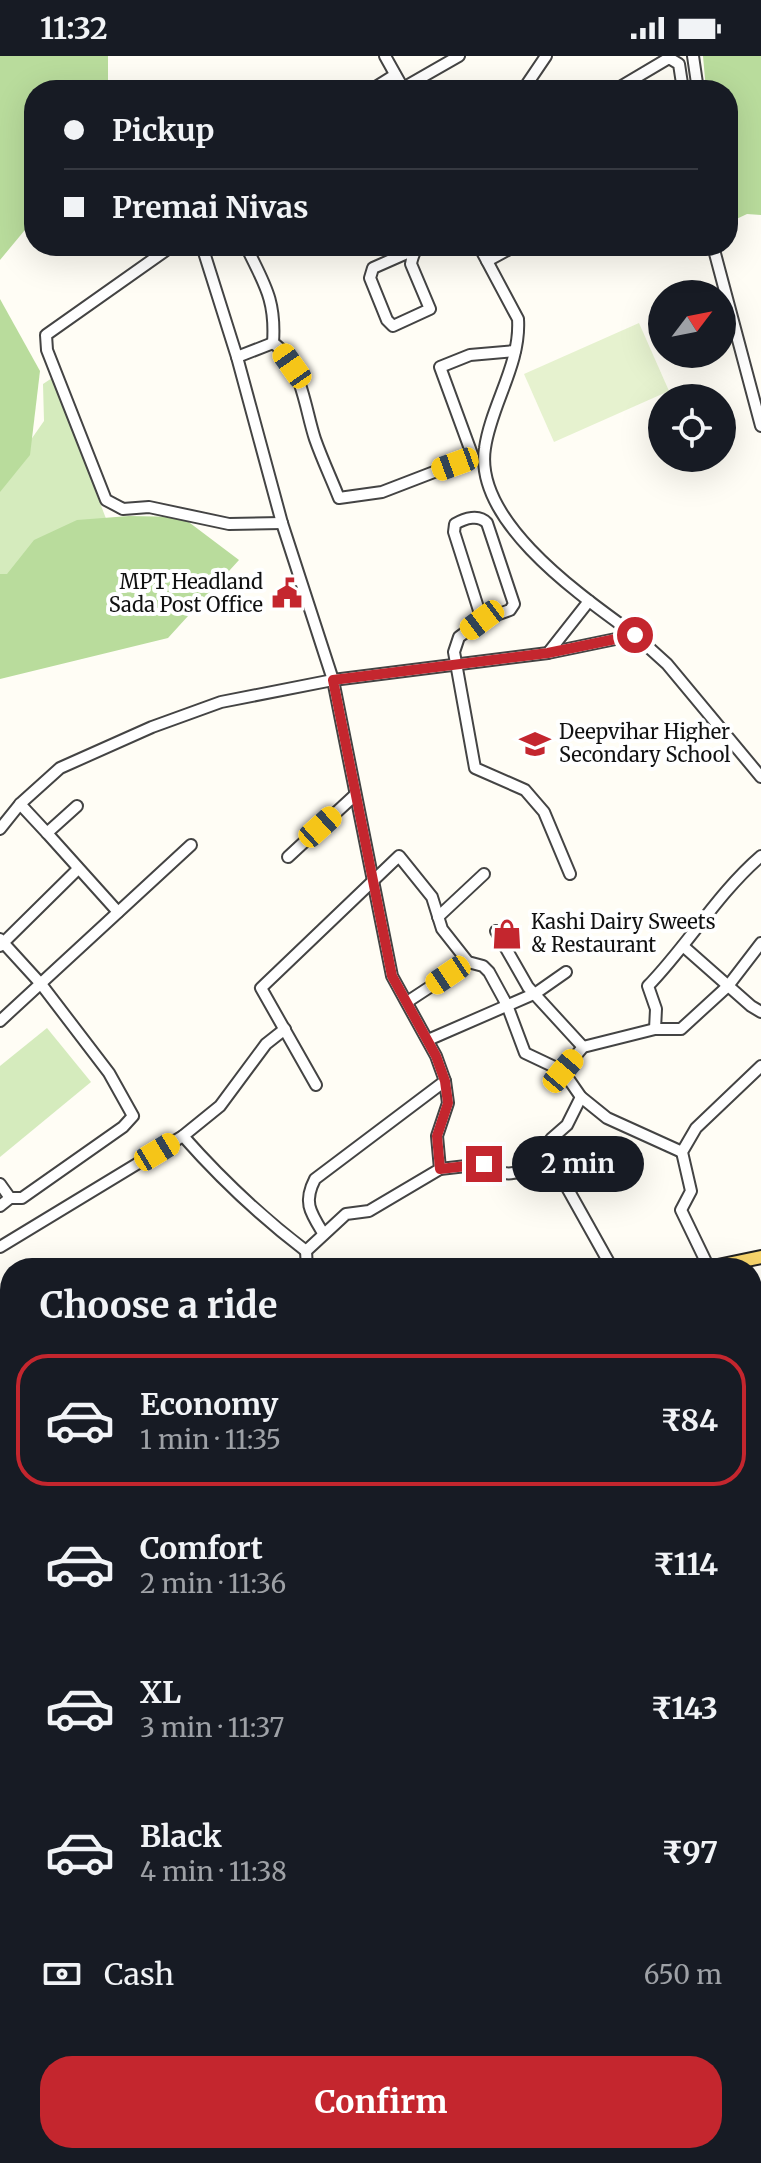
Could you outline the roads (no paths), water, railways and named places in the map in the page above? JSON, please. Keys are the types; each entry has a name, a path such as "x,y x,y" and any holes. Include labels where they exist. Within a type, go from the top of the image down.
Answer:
{"street":[{"path":"385,56 398,80"},
{"path":"418,80 459,56"},
{"path":"530,80 546,56"},
{"path":"693,56 697,80"},
{"path":"632,80 669,58 679,64 681,80"},
{"path":"387,80 395,75"},
{"path":"158,256 46,335 47,350 106,500 123,509 149,507 229,524 282,523"},
{"path":"205,256 237,357 282,523 333,680 392,976 428,1040 445,1081 448,1103 437,1136 440,1169"},
{"path":"251,256 267,286 275,316 273,343"},
{"path":"398,256 373,268 370,274 387,320 393,326 430,309 411,264 413,256"},
{"path":"484,256 518,319 515,351 485,448 484,473 491,495 508,522 533,551 667,664 761,777"},
{"path":"487,261 496,256"},
{"path":"716,256 761,426"},
{"path":"237,357 273,343"},
{"path":"273,343 292,366 339,498 382,492 473,457 440,367 470,355 515,351"},
{"path":"482,620 454,532 455,524 477,517 487,523 514,604 510,610 482,620 455,642 455,665 475,768 525,790 544,812 570,874"},
{"path":"548,653 589,601"},
{"path":"0,829 20,804 60,768 152,727 221,702 333,680 548,653 635,635"},
{"path":"288,857 355,795"},
{"path":"20,804 118,912"},
{"path":"47,833 77,806"},
{"path":"0,1021 191,845"},
{"path":"316,1085 261,988 399,856 432,897 442,929 468,962 483,966 507,1005 525,1053 563,1071 581,1097 607,1118 682,1152"},
{"path":"655,1029 656,1009 648,986 734,879 761,856"},
{"path":"0,1206 10,1198 22,1198 34,1192 123,1127 133,1116 109,1073 41,984 1,943 78,869"},
{"path":"438,917 484,874"},
{"path":"496,931 528,987 583,1047"},
{"path":"563,1071 583,1047 655,1029 681,1029 728,986 761,943"},
{"path":"683,946 761,1012"},
{"path":"407,1002 468,962"},
{"path":"428,1040 536,993 566,972"},
{"path":"0,1247 183,1136 220,1106 266,1044 285,1029"},
{"path":"703,1258 681,1210 691,1191 682,1152 696,1128 761,1066"},
{"path":"323,1233 309,1204 308,1192 315,1179 445,1081"},
{"path":"581,1097 567,1125 551,1139 551,1159 606,1258"},
{"path":"183,1136 259,1215 306,1251"},
{"path":"306,1258 306,1251 346,1214 369,1211 440,1169 484,1164 498,1175 512,1174 551,1159"},
{"path":"0,1184 10,1198"}],"place":[{"name":"MPT Headland Sada Post Office","path":"287,593"},
{"name":"Deepvihar Higher Secondary School","path":"535,744"},
{"name":"Kashi Dairy Sweets & Restaurant","path":"507,934"}]}
